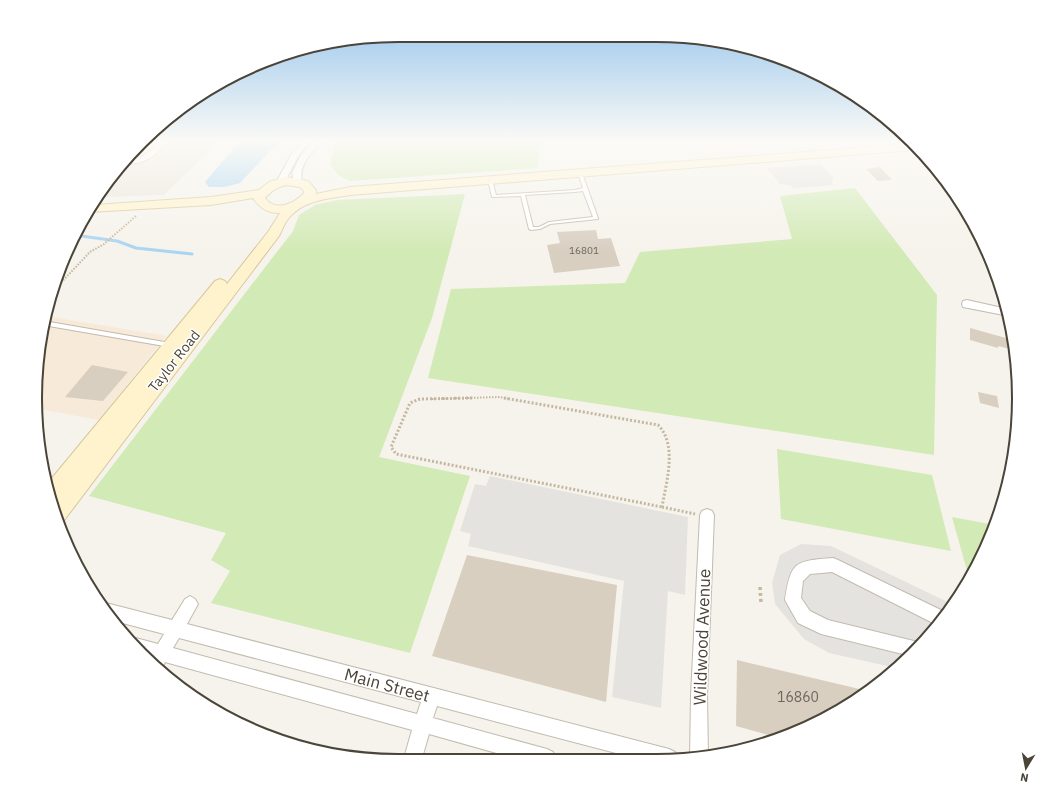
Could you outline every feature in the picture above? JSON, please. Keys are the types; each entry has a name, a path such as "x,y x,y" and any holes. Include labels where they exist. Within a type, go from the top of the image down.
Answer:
{"street":[{"path":"280,183 283,177"},
{"path":"298,177 305,190"},
{"path":"265,201 266,189 280,183 305,190 350,191 527,177"},
{"path":"97,209 211,201 265,201 282,209 293,207 305,190"},
{"name":"Taylor Road","path":"60,510 178,346 266,228 273,214 265,201"},
{"name":"Taylor Road","path":"54,490 178,346 274,232 282,218 293,207"},
{"path":"967,304 1001,312"},
{"name":"Wildwood Avenue","path":"699,751 701,518"},
{"path":"910,647 826,628 804,617 793,600 796,577 807,567 833,566 937,616"},
{"path":"158,659 190,604"},
{"name":"Main Street","path":"115,613 654,754"},
{"name":"Main Street","path":"158,659 423,724 532,754"},
{"path":"414,754 431,696"}],"lane":[{"path":"523,194 531,229 540,228 549,223 596,218 581,177"},
{"path":"490,180 494,196 585,189"},
{"path":"50,324 178,346"}],"path":[{"path":"62,282 90,252 104,244 136,216 139,211"},
{"path":"662,508 669,452 665,432 662,427 658,425 500,397 420,399 410,403 408,406 391,447 396,454 662,508 695,514 701,518"},
{"path":"760,587 761,603"}],"shaded area":[{"path":"119,177 182,177 164,195 104,197"},
{"path":"774,177 834,178 832,181 833,185 794,188 789,185 780,184"},
{"path":"52,317 166,336 99,420 43,410 45,352"},
{"path":"490,476 688,517 685,595 668,591 661,708 612,697 624,581 468,546 471,534 460,531 475,484 486,486"},
{"path":"801,544 831,546 948,602 924,633 890,667 829,653 804,639 775,604 772,583 780,555"}],"green space":[{"path":"342,177 406,177 350,181"},
{"path":"855,188 937,295 934,455 428,378 451,289 625,283 640,252 792,239 780,196"},
{"path":"465,194 432,318 379,457 470,476 410,653 211,603 230,571 211,560 226,533 89,496 293,231 299,215 315,205 337,200"},
{"path":"777,449 932,475 951,551 781,519"},
{"path":"952,517 989,524 967,570"}],"water":[{"path":"209,177 246,177 240,183 224,187 209,187 205,182"}],"building":[{"path":"874,177 889,177 892,180 878,181"},
{"path":"596,230 598,239 611,238 620,266 554,273 547,245 560,243 557,232"},
{"path":"970,328 1007,338 1008,349 998,346 998,348 970,340"},
{"path":"92,365 128,372 103,401 65,397"},
{"path":"978,392 997,396 999,408 980,403"},
{"path":"467,555 617,585 606,702 432,656"},
{"path":"737,660 860,689 813,717 769,735 736,726"}],"waterway":[{"path":"82,236 117,241 136,248 192,254"}]}
